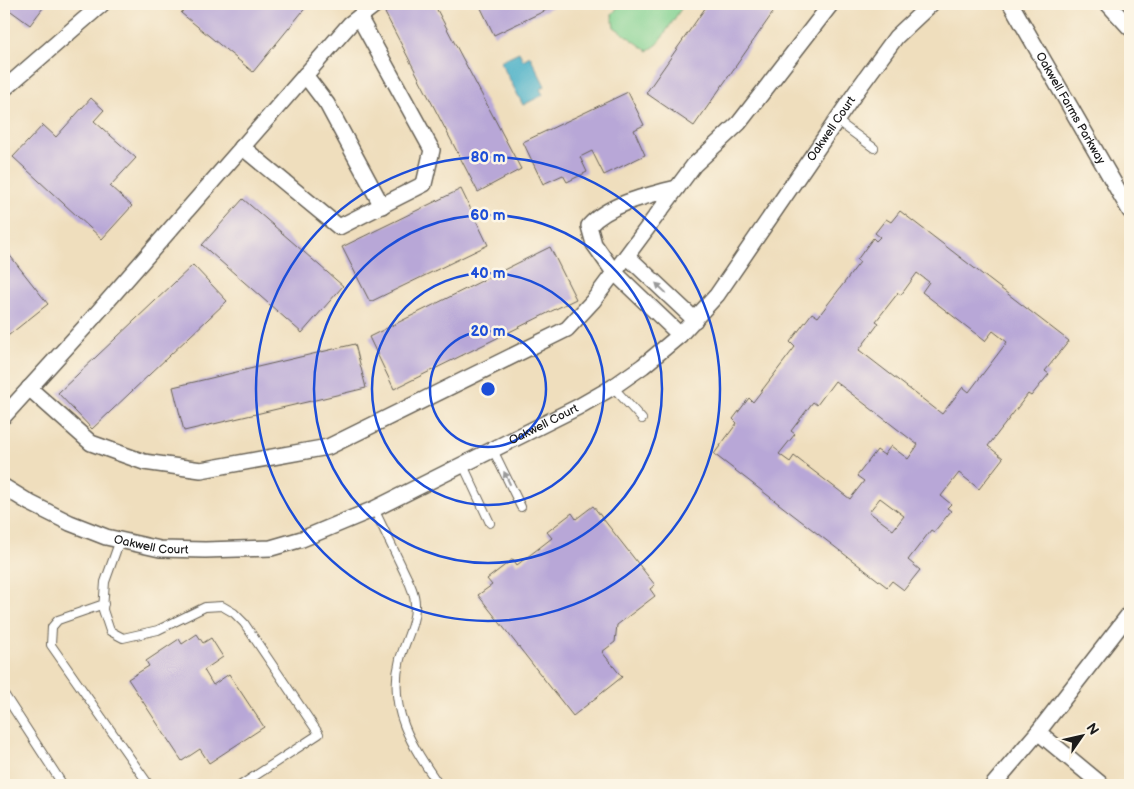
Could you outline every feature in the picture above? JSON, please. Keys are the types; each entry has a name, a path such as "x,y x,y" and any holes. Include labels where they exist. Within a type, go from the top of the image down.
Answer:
{"street":[{"path":"4,89 102,4"},
{"path":"4,416 84,328 350,24 376,4"},
{"path":"29,388 92,443 144,462 201,470 328,447 566,329 593,301 613,271 694,165 739,123 831,4"},
{"name":"Oakwell Court","path":"4,488 70,523 106,537 160,549 271,548 302,539 374,510 578,407 613,387 643,366 695,320 717,295 836,120 896,37 931,4"},
{"name":"Oakwell Farms Parkway","path":"1011,4 1130,211"},
{"path":"1108,4 1130,28"},
{"path":"242,147 339,227 424,184 432,150 359,17"},
{"path":"305,75 327,104 382,206"},
{"path":"677,188 643,196 595,219 589,226 594,244 613,271 680,334"},
{"path":"626,256 695,320"},
{"path":"993,785 1038,732 1130,614"},
{"path":"1038,732 1102,785"}],"lane":[{"path":"836,120 874,148"},
{"path":"613,387 642,419"},
{"path":"493,450 521,507"},
{"path":"463,465 490,523"},
{"path":"374,510 412,588 416,603 397,678 398,707 412,745 439,785"},
{"path":"120,540 105,582 103,610 110,630 123,638 158,630 205,607 222,606 234,613 244,623 319,734 241,785"},
{"path":"104,604 58,620 52,627 51,645 149,785"},
{"path":"4,694 63,785"}],"green space":[{"path":"620,4 684,4 658,44 648,51 614,27 612,15"}],"water":[{"path":"519,52 523,60 530,56 545,86 540,89 543,95 523,105 500,61"}],"building":[{"path":"4,4 46,4 30,25 4,6"},
{"path":"189,4 304,4 307,6 253,72 181,13"},
{"path":"402,4 434,4 521,169 478,192 385,13"},
{"path":"479,4 559,4 494,35"},
{"path":"708,4 779,4 694,126 646,93"},
{"path":"628,92 644,125 634,130 645,155 604,175 592,151 580,157 587,172 567,182 563,175 543,184 523,142"},
{"path":"91,98 104,110 94,121 136,158 110,186 132,206 102,239 13,157 43,125 56,137"},
{"path":"461,189 488,245 370,302 342,247"},
{"path":"243,199 343,286 302,333 202,245"},
{"path":"900,211 1069,341 1045,371 1049,374 1031,396 1028,394 988,446 1003,458 979,489 959,473 941,496 951,504 947,508 951,511 934,532 931,530 908,560 920,570 904,590 892,581 887,587 714,454 737,423 733,419 749,398 753,402 795,347 790,342 812,313 818,317 860,262 857,260 873,238 876,241 880,237 875,233 886,219 891,222","holes":["917,273 929,282 922,292 985,341 993,331 1007,342 969,392 963,387 942,414 859,350 879,323 876,321 898,293 901,295","835,381 918,445 908,459 891,446 884,455 877,450 857,476 864,481 850,499 794,456 790,462 779,454 795,434 791,431 813,402 817,405","880,498 904,516 893,530 869,512"]},
{"path":"550,247 576,299 394,389 369,337"},
{"path":"4,248 48,304 4,339"},
{"path":"193,265 227,301 92,429 58,393"},
{"path":"355,344 366,388 184,431 173,387"},
{"path":"593,506 655,585 650,589 655,596 617,625 615,642 602,652 622,677 573,716 478,595 492,585 487,579 513,559 517,565 552,538 547,532 572,513 576,519"},
{"path":"197,634 203,643 211,638 223,657 204,670 213,685 229,674 264,727 209,763 200,749 182,761 128,679 149,666 146,661 179,639 182,644"}]}
